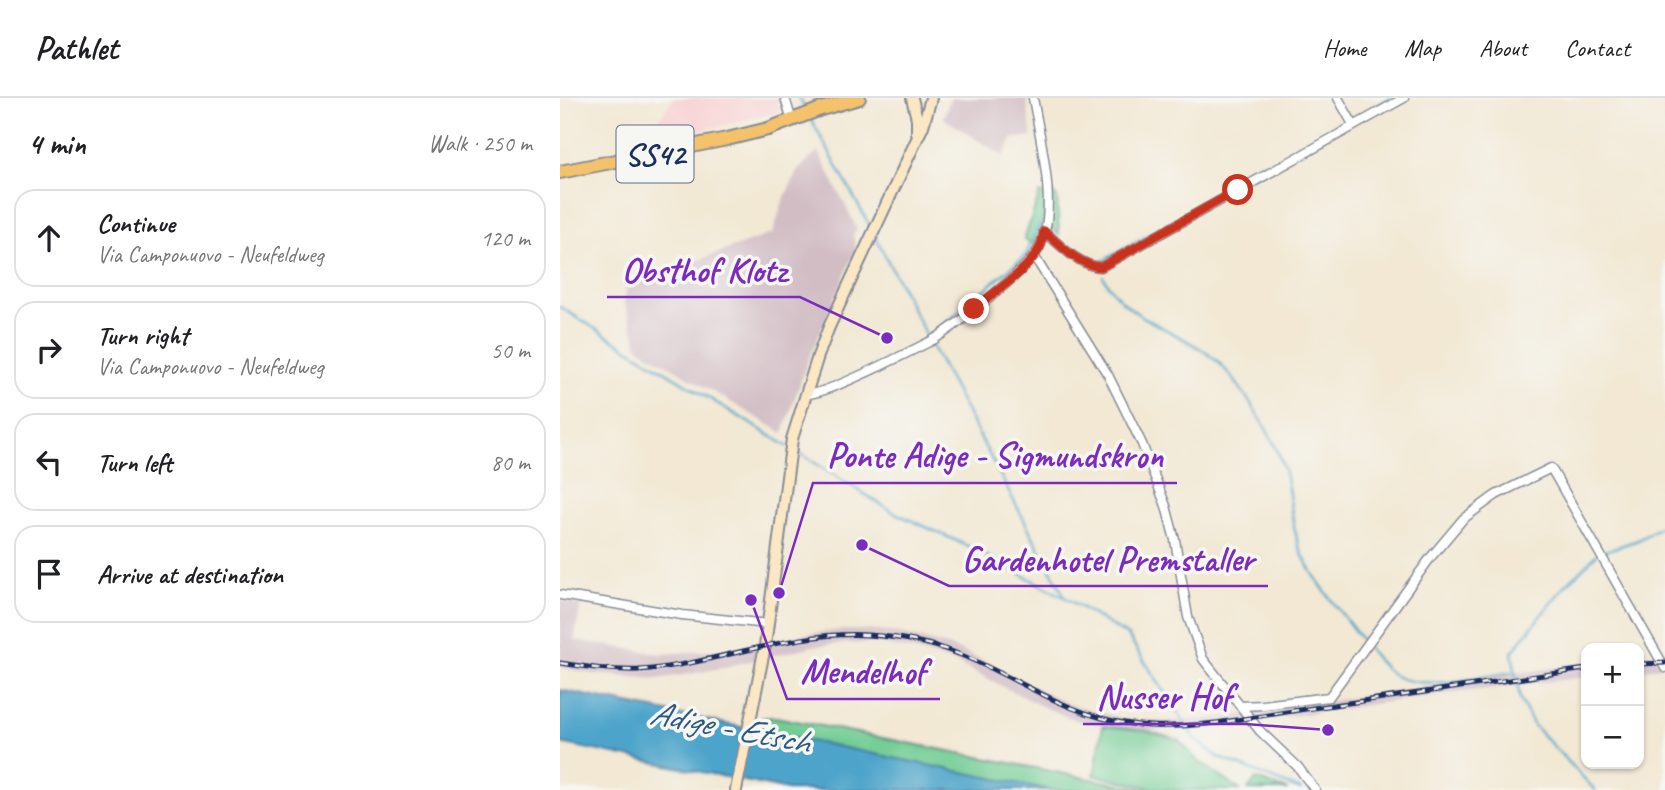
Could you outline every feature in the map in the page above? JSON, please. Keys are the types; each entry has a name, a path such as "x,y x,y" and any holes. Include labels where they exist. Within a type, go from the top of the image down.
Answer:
{"main road":[{"name":"SS42","path":"560,172 727,139 797,119 830,103 859,98"},
{"path":"912,98 917,119 917,140"},
{"path":"736,790 768,624 792,439 829,327 917,140 932,98"}],"street":[{"path":"785,98 797,119"},
{"path":"806,394 813,396 832,388 933,340 1018,273 1034,256 1040,247 1044,231 1047,176 1033,98"},
{"path":"1338,98 1352,122"},
{"path":"1044,231 1080,261 1101,267 1352,122 1404,98"},
{"path":"1034,256 1124,405 1166,506 1175,540 1188,617 1203,659 1261,731 1290,758 1312,786"},
{"path":"1241,706 1329,697 1423,568 1463,519 1496,495 1551,468 1665,668"},
{"path":"560,595 669,613 768,624"}],"shaded area":[{"path":"674,98 778,98 778,113 640,144"},
{"path":"951,98 1026,98 1032,137 1013,138 1003,156 943,118"},
{"path":"818,151 857,229 853,234 856,249 808,360 783,433 639,348 624,301 627,286 773,233 783,201 798,170"},
{"path":"560,601 581,605 574,640 661,654 731,649 840,630 893,632 949,646 1067,703 1124,719 1210,719 1581,664 1581,678 1435,695 1245,723 1147,731 1078,721 1037,704 957,663 913,650 878,644 814,646 707,671 658,679 593,674 560,667"},
{"path":"1654,653 1660,667 1644,669 1644,654"}],"green space":[{"path":"1052,192 1057,197 1059,235 1050,227"},
{"path":"1040,193 1046,196 1042,230 1039,231 1034,244 1024,240"},
{"path":"776,717 1147,790 1051,790 759,731 762,718"},
{"path":"1103,726 1147,731 1179,740 1197,760 1240,790 1160,790 1094,775"},
{"path":"1256,779 1288,790 1248,790"}],"water":[{"name":"Adige - Etsch","path":"560,690 1051,790 788,790 560,743"}],"waterway":[{"path":"799,98 806,110"},
{"path":"1099,263 1391,98"},
{"path":"811,119 872,230"},
{"path":"938,329 1026,255 1039,225"},
{"path":"875,236 928,339"},
{"path":"1103,276 1127,306 1210,355 1241,390 1260,418 1281,461 1296,537 1304,557 1328,596 1364,643"},
{"path":"560,307 787,446"},
{"path":"931,345 1064,595"},
{"path":"793,449 893,512 972,548 1066,598 1128,636 1195,739 1218,757 1301,790"},
{"path":"1602,552 1638,540 1665,524"},
{"path":"1595,790 1534,726 1520,699 1512,652 1563,588 1596,555"},
{"path":"1368,648 1387,670 1407,680 1454,681 1515,672"}],"railway":[{"path":"560,663 639,670 696,662 810,638 839,635 880,636 915,641 950,651 1086,713 1108,720 1152,726 1215,723 1581,670"},
{"path":"1644,664 1665,663"}],"place":[{"name":"Obsthof Klotz","path":"887,338"},
{"name":"Gardenhotel Premstaller","path":"862,545"},
{"name":"Ponte Adige - Sigmundskron","path":"779,593"},
{"name":"Mendelhof","path":"751,600"},
{"name":"Nusser Hof","path":"1328,730"}],"route":[{"path":"974,309 1018,273 1034,256 1040,247 1044,231 1080,261 1101,267 1238,190"}]}
